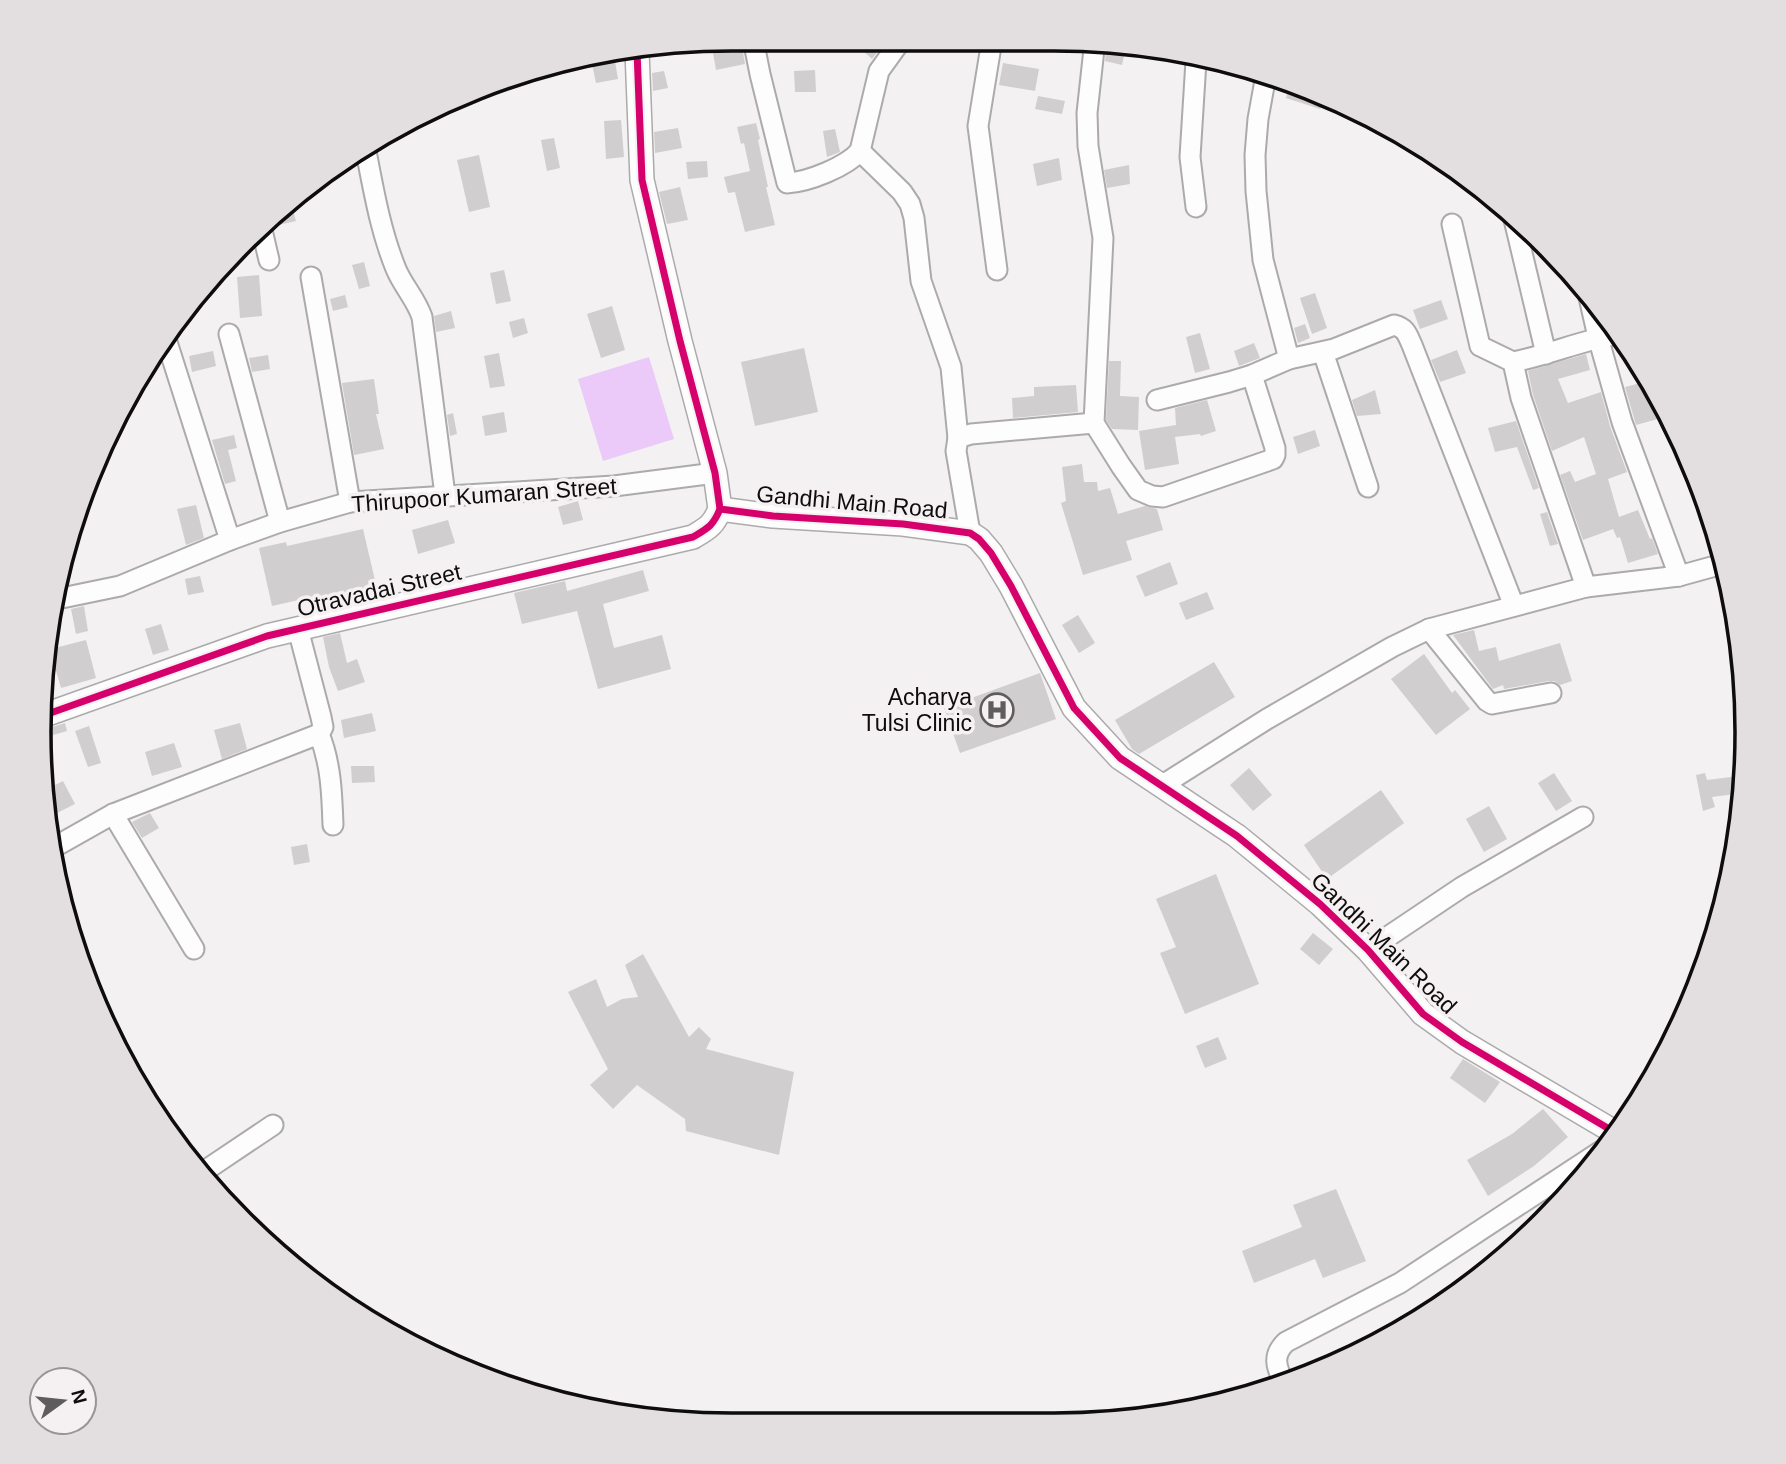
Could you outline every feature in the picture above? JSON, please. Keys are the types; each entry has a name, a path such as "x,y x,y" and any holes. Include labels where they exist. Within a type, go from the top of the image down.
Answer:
{"street":[{"path":"756,51 787,183 841,167 860,151 879,71 893,51"},
{"path":"990,51 978,126 996,270"},
{"path":"1093,52 1087,113 1088,146 1103,238 1094,423 1138,490 1163,497 1273,459 1275,448 1252,375"},
{"path":"636,58 642,180 715,473 720,509"},
{"path":"1196,66 1190,157 1196,207"},
{"path":"1264,84 1255,155 1256,191 1264,260 1289,359"},
{"path":"860,151 902,192 910,204 921,281 951,367 958,438 956,451 970,533"},
{"path":"367,157 375,198 397,270 418,305 422,317 445,495"},
{"path":"1452,224 1480,346 1513,362 1607,336"},
{"path":"1516,232 1546,354"},
{"path":"264,238 269,260"},
{"path":"312,277 350,502"},
{"path":"1593,316 1622,422 1679,576"},
{"path":"1157,400 1252,375 1289,359 1323,352 1394,325 1402,327 1407,333 1514,606"},
{"path":"229,334 280,522"},
{"path":"169,349 230,540"},
{"path":"1323,352 1368,487"},
{"path":"1513,362 1521,398 1586,587"},
{"path":"958,438 971,434 1094,423"},
{"name":"Thirupoor Kumaran Street","path":"64,597 120,586 230,540 350,502 614,486 715,473"},
{"name":"Gandhi Main Road","path":"720,509 773,516 903,524 970,533 979,539 1011,586 1074,708 1120,758 1237,836 1320,904 1368,950 1423,1014 1462,1042 1607,1128"},
{"name":"Otravadai Street","path":"51,713 267,636 693,537 709,528 720,509"},
{"path":"1161,786 1267,719 1392,647 1429,629 1586,587 1679,576 1714,566"},
{"path":"61,844 113,814 319,734 323,727 321,717 298,629"},
{"path":"1429,629 1492,704 1551,693"},
{"path":"319,734 332,786 334,825"},
{"path":"113,814 194,949"},
{"path":"1368,950 1462,887 1583,817"},
{"path":"209,1168 273,1125"},
{"path":"1280,1374 1277,1359 1279,1349 1286,1342 1400,1283 1579,1166"}],"shaded area":[{"path":"649,357 674,439 603,461 578,379"}],"building":[{"path":"743,51 745,64 716,70 713,53"},
{"path":"863,51 878,51 872,59"},
{"path":"1106,53 1124,55 1122,65 1105,61"},
{"path":"615,61 618,79 596,83 592,66"},
{"path":"1003,63 1039,69 1035,91 999,85"},
{"path":"815,70 816,92 795,92 794,71"},
{"path":"664,71 668,88 653,91 652,73"},
{"path":"1287,92 1321,106 1320,109 1286,98"},
{"path":"1038,96 1065,101 1062,114 1035,109"},
{"path":"621,120 624,157 606,159 604,121"},
{"path":"756,123 775,225 745,232 735,192 728,193 724,177 750,171 744,143 741,144 737,127"},
{"path":"678,128 682,148 655,153 654,132"},
{"path":"835,129 840,152 827,157 823,131"},
{"path":"554,138 560,168 547,171 541,140"},
{"path":"479,155 490,207 469,212 457,160"},
{"path":"1059,158 1062,180 1037,186 1033,164"},
{"path":"707,161 708,177 688,179 686,162"},
{"path":"1129,165 1130,184 1107,188 1104,170"},
{"path":"680,187 688,220 667,224 659,192"},
{"path":"293,212 296,221 277,225"},
{"path":"364,262 370,286 359,289 352,265"},
{"path":"504,270 511,301 496,304 490,273"},
{"path":"259,275 262,316 240,318 237,277"},
{"path":"1315,293 1327,328 1312,334 1300,298"},
{"path":"345,295 348,307 333,311 330,299"},
{"path":"1441,300 1448,319 1420,329 1413,310"},
{"path":"612,306 625,350 601,358 587,314"},
{"path":"451,311 455,328 436,332 434,316"},
{"path":"524,318 528,333 513,338 509,322"},
{"path":"1305,324 1310,338 1298,343 1294,328"},
{"path":"1200,333 1210,369 1195,373 1186,337"},
{"path":"1254,343 1260,358 1239,366 1234,351"},
{"path":"804,348 818,412 755,426 741,362"},
{"path":"1457,350 1466,373 1440,382 1431,360"},
{"path":"213,351 216,366 192,372 189,356"},
{"path":"499,353 505,386 490,388 484,356"},
{"path":"1586,354 1590,370 1558,379 1568,403 1601,392 1627,472 1608,479 1619,517 1638,510 1658,554 1628,563 1620,537 1617,538 1613,529 1583,540 1560,475 1570,471 1575,482 1596,474 1584,437 1552,451 1533,395 1528,371"},
{"path":"268,355 270,369 252,372 249,358"},
{"path":"1109,361 1121,361 1120,396 1139,397 1138,430 1112,429 1106,420"},
{"path":"374,379 379,414 376,414 384,449 354,455 342,383"},
{"path":"1639,383 1659,419 1636,425 1625,387"},
{"path":"1076,385 1078,412 1013,418 1012,398 1034,396 1034,387"},
{"path":"1375,390 1381,414 1357,416 1352,400"},
{"path":"1207,400 1216,431 1201,436 1175,437 1179,464 1145,470 1139,431 1176,425 1175,408"},
{"path":"504,412 507,432 485,436 482,416"},
{"path":"453,413 457,434 450,436 447,415"},
{"path":"1516,421 1539,488 1533,490 1517,447 1495,452 1488,428"},
{"path":"1315,430 1320,446 1298,454 1293,437"},
{"path":"234,435 237,448 228,450 236,481 225,484 212,440"},
{"path":"1082,464 1084,482 1097,482 1098,491 1110,488 1118,514 1145,506 1157,509 1163,530 1126,541 1132,560 1083,575 1061,503 1066,501 1062,467"},
{"path":"578,501 583,520 563,525 558,507"},
{"path":"196,505 204,538 186,545 177,509"},
{"path":"1547,512 1558,544 1550,546 1540,514"},
{"path":"448,520 455,543 418,554 412,530"},
{"path":"363,529 377,589 322,601 321,595 272,606 259,548 286,542 287,546"},
{"path":"1170,562 1178,584 1145,597 1136,576"},
{"path":"643,570 649,591 603,604 614,648 662,635 671,669 598,689 577,611 522,624 514,593 565,581 567,591"},
{"path":"200,576 204,592 188,595 185,579"},
{"path":"1207,592 1214,609 1186,620 1179,603"},
{"path":"84,606 88,631 76,634 71,609"},
{"path":"1078,615 1095,643 1079,653 1062,625"},
{"path":"161,624 169,650 153,655 145,629"},
{"path":"1474,630 1479,651 1496,647 1499,661 1560,643 1572,681 1560,685 1549,681 1504,689 1503,685 1493,689 1453,635"},
{"path":"340,633 347,663 357,659 365,682 338,691 329,667 323,637"},
{"path":"86,640 96,678 61,688 56,671 54,671 56,648"},
{"path":"1424,654 1452,693 1455,690 1470,709 1436,735 1391,679"},
{"path":"1214,662 1235,697 1139,754 1132,749 1115,720"},
{"path":"1040,673 1056,719 960,753 944,708"},
{"path":"372,713 376,731 344,738 341,720"},
{"path":"65,723 67,731 51,736 51,727"},
{"path":"240,723 247,749 222,759 214,730"},
{"path":"89,726 101,763 88,767 75,731"},
{"path":"174,743 182,767 152,776 145,752"},
{"path":"351,766 374,766 375,782 352,783"},
{"path":"1249,768 1272,795 1253,811 1230,785"},
{"path":"1554,773 1572,801 1556,811 1538,783"},
{"path":"1705,773 1707,780 1734,777 1732,794 1712,797 1715,807 1703,811 1696,775"},
{"path":"63,781 75,804 57,813 53,786"},
{"path":"1381,790 1404,823 1327,879 1304,845"},
{"path":"1489,806 1507,839 1484,852 1466,819"},
{"path":"150,813 159,828 142,838 132,822"},
{"path":"307,844 310,862 294,865 291,847"},
{"path":"1216,874 1259,984 1185,1014 1160,953 1176,947 1156,899"},
{"path":"1313,933 1333,949 1319,965 1300,949"},
{"path":"643,954 689,1037 699,1027 711,1039 706,1049 794,1072 779,1155 686,1131 685,1119 637,1085 613,1109 590,1085 608,1069 568,992 596,979 607,1007 622,999 638,997 625,965"},
{"path":"1218,1037 1227,1059 1205,1068 1196,1046"},
{"path":"1463,1059 1500,1082 1485,1103 1450,1078"},
{"path":"1543,1109 1568,1137 1534,1166 1488,1196 1467,1160 1512,1134"},
{"path":"1336,1189 1366,1261 1323,1278 1315,1259 1254,1283 1242,1251 1302,1227 1293,1205"}],"cycle path":[{"path":"637,58 642,180 715,473 720,509 773,516 903,524 970,533 979,539 1011,586 1074,708 1120,758 1237,836 1320,904 1368,950 1423,1014 1462,1042 1607,1128"},
{"path":"51,713 267,636 693,537 710,526 720,509"}],"place":[{"name":"Acharya Tulsi Clinic","path":"997,710"}]}
